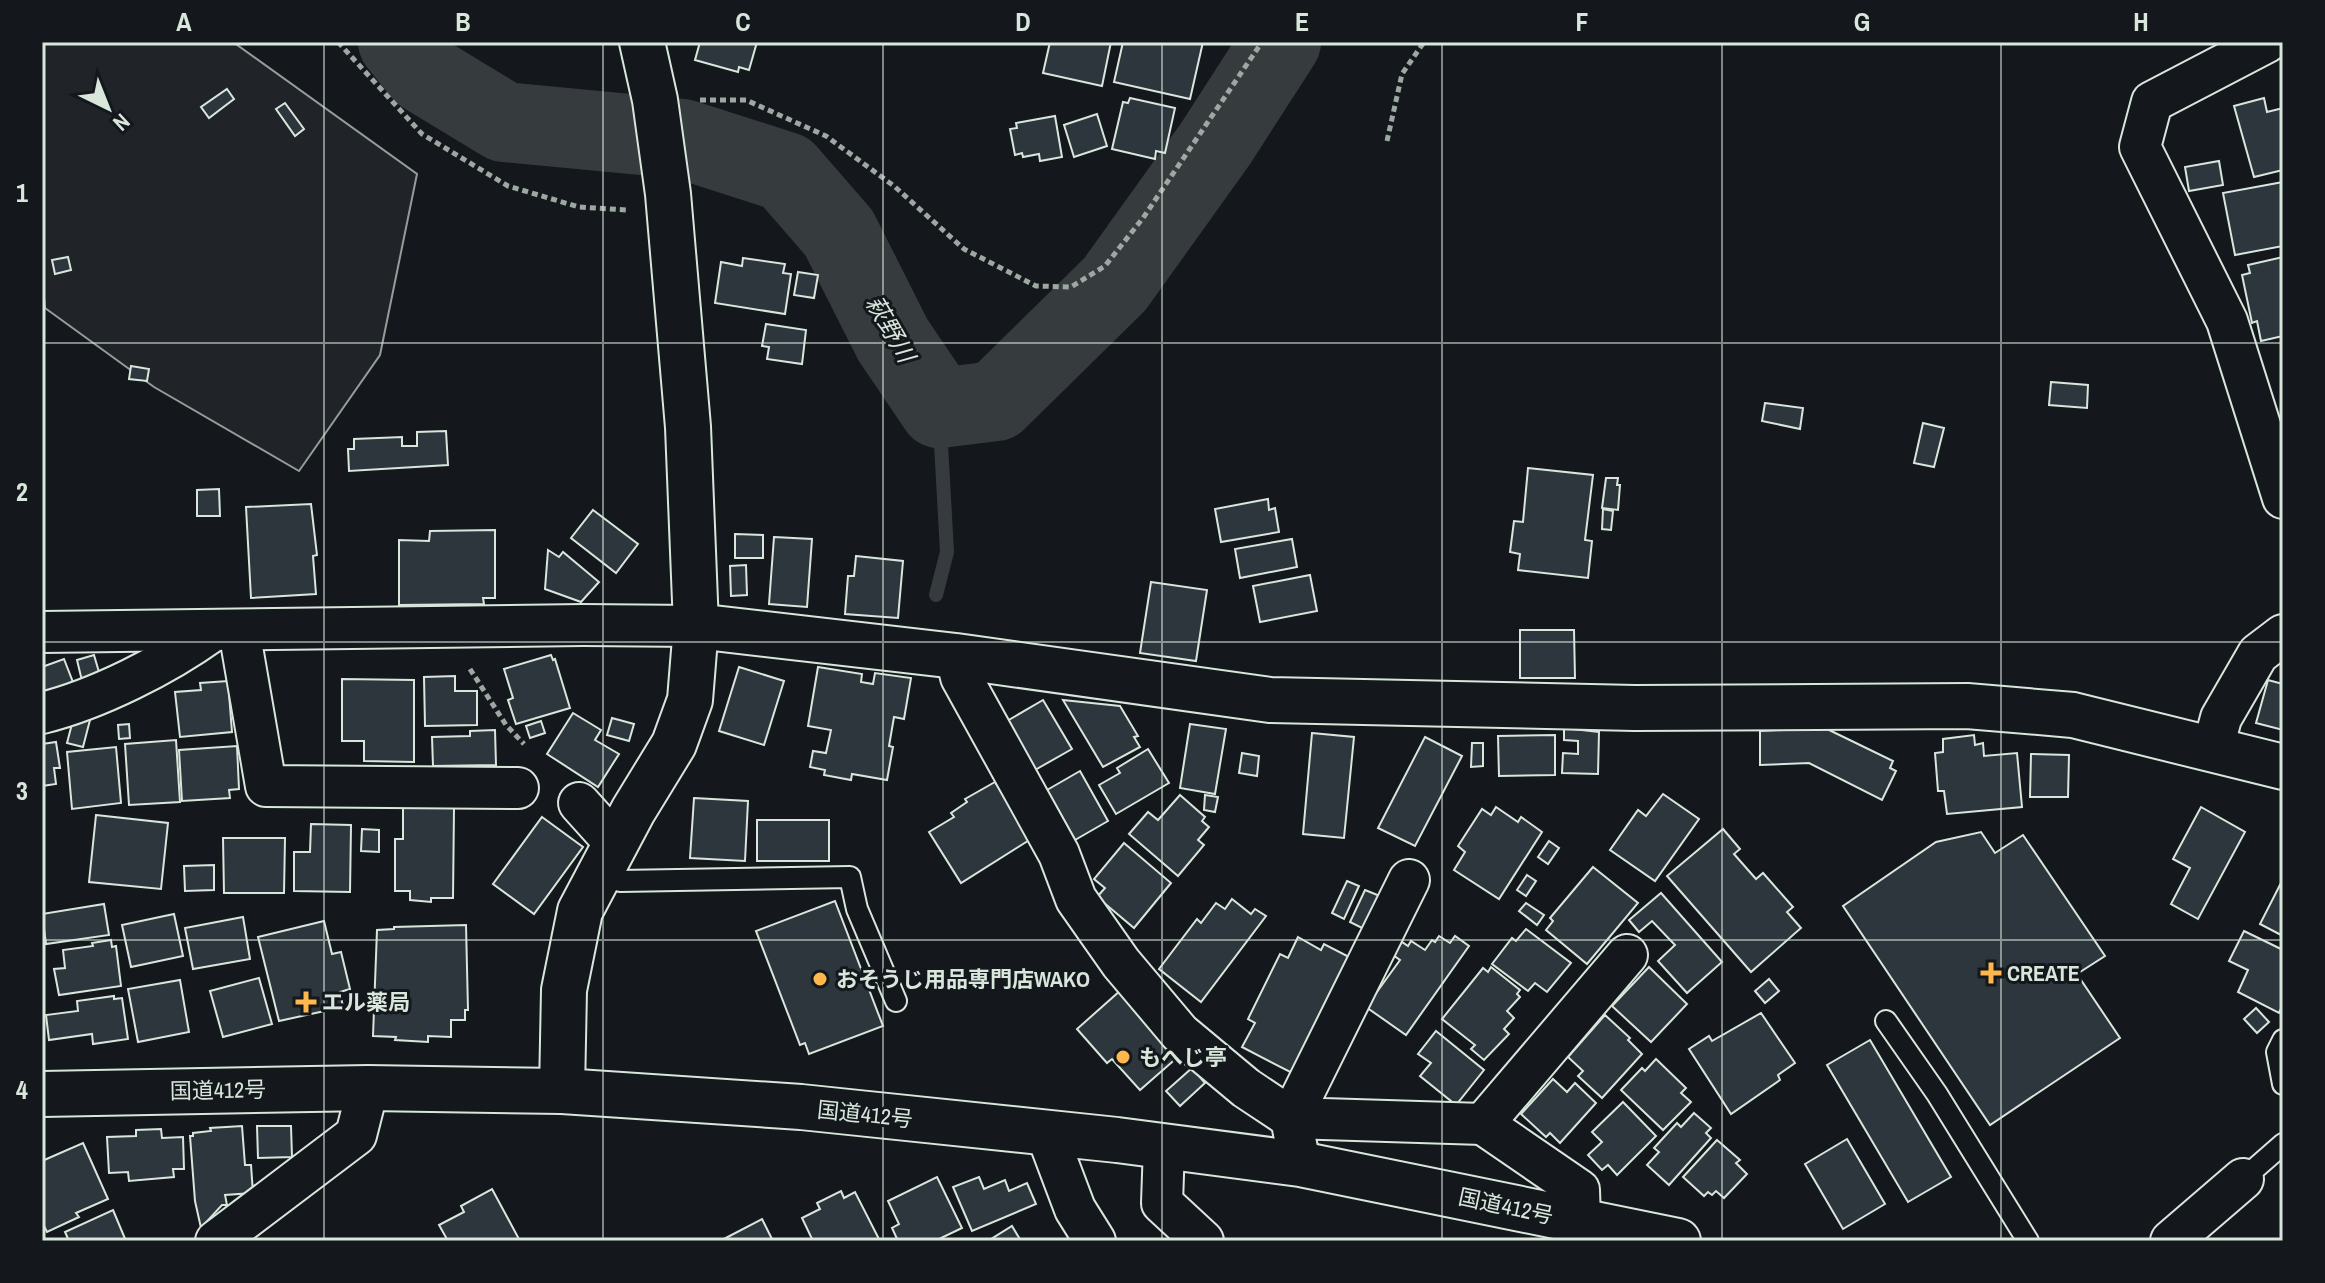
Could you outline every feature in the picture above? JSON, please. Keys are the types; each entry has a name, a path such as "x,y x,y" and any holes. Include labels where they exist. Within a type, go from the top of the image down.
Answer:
{"main road":[{"path":"562,1091 564,990 580,911 674,744 690,700 696,626 688,427 668,203 655,100 642,42"},
{"path":"696,626 956,656 1270,700 1635,708 1967,706 2073,715 2283,767"},
{"name":"国道412号","path":"42,1094 368,1088 562,1091 801,1107 1046,1132 1300,1164 1659,1239"}],"street":[{"path":"2267,42 2152,102 2140,147 2227,321 2283,498"},
{"path":"42,632 696,626"},
{"path":"42,713 120,683 225,631"},
{"path":"225,631 266,786 518,788"},
{"path":"2213,748 2221,718 2258,654 2283,635"},
{"path":"956,656 961,677 1059,854 1076,899 1121,963 1180,1033 1246,1088 1291,1118 1483,1124 1579,1190 1580,1221"},
{"path":"579,803 607,859"},
{"path":"1300,1164 1291,1118 1409,880"},
{"path":"1483,1124 1627,955"},
{"path":"216,1241 356,1135 368,1088"},
{"path":"1046,1132 1075,1209 1095,1241"},
{"path":"1164,1146 1162,1203 1203,1241"},
{"path":"2171,1241 2243,1179"}],"lane":[{"path":"607,859 620,881 850,877 857,909 896,1001"},
{"path":"1886,1021 1937,1094 2028,1241"},
{"path":"2283,1040 2277,1052 2283,1084"},
{"path":"2243,1179 2283,1144"}],"path":[{"path":"338,42 422,134 508,186 579,207 668,203"},
{"path":"655,100 746,100 826,136 894,186 964,249 1036,286 1071,287 1105,266 1143,218 1262,42"},
{"path":"1387,141 1402,74 1424,42"},
{"path":"451,628 458,648 482,692 525,745"}],"shaded area":[{"path":"42,42 233,42 417,174 380,355 299,471 154,387 45,308 42,275"}],"building":[{"path":"700,42 757,42 749,70 739,67 738,72 695,60"},
{"path":"1050,42 1111,42 1102,86 1043,73"},
{"path":"1123,42 1203,42 1190,99 1114,82"},
{"path":"227,89 234,99 209,118 201,107"},
{"path":"1130,98 1175,108 1165,153 1156,151 1155,159 1112,149 1123,102 1128,103"},
{"path":"2264,98 2267,112 2283,108 2283,170 2254,177 2234,106"},
{"path":"285,103 304,129 295,136 276,109"},
{"path":"1097,114 1107,146 1074,157 1064,125"},
{"path":"1055,116 1062,157 1040,161 1039,154 1015,155 1010,129 1017,128 1016,123"},
{"path":"2219,161 2223,185 2189,191 2185,167"},
{"path":"2283,182 2283,246 2235,255 2223,193"},
{"path":"68,257 71,270 55,274 52,260"},
{"path":"2283,257 2283,336 2261,341 2257,321 2252,323 2242,275 2250,273 2248,265"},
{"path":"743,258 785,264 783,273 791,274 785,314 715,303 721,262 742,266"},
{"path":"798,272 818,275 814,298 794,295"},
{"path":"766,324 806,330 802,364 767,359 769,347 762,346"},
{"path":"131,366 149,369 147,381 129,379"},
{"path":"2051,382 2088,385 2087,408 2049,405"},
{"path":"1765,403 1803,408 1800,429 1762,421"},
{"path":"1923,423 1944,428 1934,467 1914,463"},
{"path":"446,431 448,465 349,471 348,449 354,449 354,439 402,437 402,446 417,446 417,432"},
{"path":"1528,468 1593,475 1585,540 1592,541 1588,578 1518,570 1520,554 1510,552 1514,521 1523,522"},
{"path":"1606,478 1618,478 1618,510 1602,508"},
{"path":"219,489 220,516 197,516 197,490"},
{"path":"1268,499 1269,510 1275,508 1279,532 1221,542 1215,509"},
{"path":"311,504 317,555 313,556 316,594 251,598 246,507"},
{"path":"1603,509 1613,511 1611,530 1602,529"},
{"path":"593,510 638,544 616,573 571,538"},
{"path":"495,530 495,598 483,598 484,604 399,605 399,540 429,541 430,531"},
{"path":"735,534 763,535 763,558 735,558"},
{"path":"774,537 812,539 807,607 769,604"},
{"path":"1292,539 1297,567 1240,578 1235,549"},
{"path":"548,550 559,557 563,552 599,582 581,602 545,589"},
{"path":"856,556 903,561 898,618 845,614 848,576 854,576"},
{"path":"746,565 747,595 731,596 730,566"},
{"path":"1310,575 1317,611 1260,622 1253,586"},
{"path":"1151,582 1207,590 1196,661 1140,653"},
{"path":"1520,630 1574,630 1575,678 1520,678"},
{"path":"94,655 101,679 83,685 77,660"},
{"path":"551,655 555,659 570,708 516,724 508,700 513,698 504,669"},
{"path":"64,659 76,690 42,702 42,667"},
{"path":"739,667 784,681 764,745 719,731"},
{"path":"818,667 862,674 861,682 873,684 875,673 911,678 904,719 894,717 887,780 852,774 851,780 824,775 825,770 810,767 813,751 826,753 831,730 808,726"},
{"path":"455,676 455,691 477,691 477,725 425,726 424,677"},
{"path":"342,679 414,680 414,762 364,761 364,741 342,741"},
{"path":"2268,680 2283,684 2283,730 2256,723"},
{"path":"228,681 232,732 180,737 175,692 201,690 200,683"},
{"path":"1043,700 1072,749 1035,770 1007,721"},
{"path":"1063,700 1120,706 1138,736 1134,737 1140,747 1103,767"},
{"path":"573,713 601,730 595,740 619,754 598,787 547,754"},
{"path":"74,716 90,720 83,747 67,743"},
{"path":"612,718 634,724 629,741 607,735"},
{"path":"541,721 545,733 530,738 526,726"},
{"path":"129,724 130,738 119,739 118,725"},
{"path":"1190,724 1226,729 1215,794 1180,788"},
{"path":"1564,728 1599,732 1598,774 1562,773 1563,753 1578,754 1578,741 1564,740"},
{"path":"1825,728 1893,761 1890,768 1896,771 1882,800 1809,763 1760,765 1760,731"},
{"path":"495,730 496,765 433,766 432,737 470,736 470,731"},
{"path":"1312,733 1354,737 1344,838 1303,834"},
{"path":"1555,735 1555,775 1499,776 1498,736"},
{"path":"1974,735 1975,745 1983,743 1984,756 2017,753 2022,807 1947,814 1944,791 1938,791 1935,753 1943,752 1943,739"},
{"path":"1425,737 1462,756 1415,846 1378,828"},
{"path":"176,740 180,802 129,805 125,744"},
{"path":"56,742 60,768 54,768 56,784 42,786 42,744"},
{"path":"1472,743 1483,743 1483,766 1471,767"},
{"path":"237,746 239,789 229,790 230,798 182,801 179,750"},
{"path":"116,747 121,803 72,809 67,752"},
{"path":"1148,749 1169,783 1116,814 1099,785 1120,773 1117,768"},
{"path":"1242,753 1259,756 1257,776 1239,773"},
{"path":"2031,754 2069,755 2068,797 2030,797"},
{"path":"1080,771 1108,821 1075,840 1047,790"},
{"path":"995,782 1031,839 961,883 929,832 954,817 951,813 967,802 965,799"},
{"path":"1663,794 1699,819 1655,881 1610,850 1638,810 1646,816"},
{"path":"1180,795 1205,817 1202,821 1209,827 1198,840 1204,845 1178,876 1129,834 1148,812 1158,820"},
{"path":"1205,795 1218,797 1215,812 1204,810"},
{"path":"694,798 748,801 745,861 690,858"},
{"path":"403,807 454,808 453,898 431,898 431,902 410,900 410,891 395,891 395,839 403,839"},
{"path":"1496,807 1518,822 1521,817 1542,832 1499,899 1454,870 1465,852 1458,846 1482,809 1491,815"},
{"path":"2201,807 2245,832 2198,919 2171,904 2190,868 2173,859"},
{"path":"96,815 168,823 161,889 89,882"},
{"path":"542,817 583,847 534,914 493,884"},
{"path":"757,820 829,820 829,861 757,861"},
{"path":"311,824 351,825 350,892 294,891 294,852 310,852"},
{"path":"362,829 379,830 379,852 361,851"},
{"path":"1723,829 1740,849 1734,854 1756,879 1763,873 1793,907 1787,912 1801,928 1751,972 1667,876"},
{"path":"1981,832 1995,853 2023,835 2105,956 2077,974 2120,1038 1990,1125 1843,906 1936,842"},
{"path":"223,838 285,838 284,893 224,893"},
{"path":"1549,841 1559,848 1548,864 1538,857"},
{"path":"1124,843 1171,883 1134,928 1097,897 1105,888 1094,879"},
{"path":"214,865 214,890 185,891 184,866"},
{"path":"1593,867 1638,903 1587,964 1546,930 1553,921 1550,918"},
{"path":"1527,875 1536,881 1526,896 1517,890"},
{"path":"2283,879 2283,936 2260,924"},
{"path":"1347,881 1359,886 1344,919 1332,913"},
{"path":"1365,890 1380,896 1364,929 1350,922"},
{"path":"1661,893 1722,962 1687,993 1658,961 1675,945 1652,921 1639,932 1629,920"},
{"path":"1232,899 1251,914 1255,909 1266,916 1201,1002 1159,969 1197,919 1201,923 1216,903 1225,909"},
{"name":"おそうじ用品専門店WAKO","path":"835,901 883,1026 809,1054 805,1043 800,1045 756,931"},
{"path":"1526,903 1544,915 1537,925 1519,911"},
{"path":"104,904 109,935 46,944 42,914"},
{"path":"174,914 183,956 131,967 122,925"},
{"path":"243,917 250,959 193,969 185,928"},
{"path":"324,921 332,954 341,952 350,989 340,992 343,1007 279,1021 258,937"},
{"path":"466,925 468,1010 465,1010 465,1020 451,1020 451,1037 428,1036 428,1042 373,1036 377,930"},
{"path":"1526,929 1571,963 1547,992 1535,983 1528,991 1492,964 1512,938 1516,941"},
{"path":"2244,931 2283,950 2283,1004 2279,1013 2238,992 2248,970 2229,961"},
{"path":"1439,936 1450,943 1455,936 1469,946 1406,1035 1366,1007 1400,960 1393,955 1402,942 1408,946 1411,941 1425,950"},
{"path":"1298,937 1321,950 1324,944 1353,959 1296,1075 1242,1047 1255,1023 1248,1019 1280,954 1288,958"},
{"path":"111,940 112,947 116,946 121,986 59,995 54,969 65,968 63,950"},
{"path":"1491,967 1520,990 1517,994 1520,997 1507,1011 1514,1018 1504,1029 1509,1034 1484,1060 1471,1049 1475,1045 1442,1019 1483,968 1488,972"},
{"path":"1649,967 1687,1004 1651,1042 1612,1006"},
{"path":"259,978 272,1024 223,1037 210,991"},
{"path":"1769,979 1779,991 1765,1003 1755,991"},
{"path":"180,980 189,1032 138,1042 128,989"},
{"path":"1121,990 1179,1056 1140,1090 1112,1059 1107,1063 1077,1029"},
{"path":"114,996 114,999 122,998 128,1039 93,1044 92,1034 49,1040 46,1015 78,1011 77,1001"},
{"path":"2256,1008 2269,1022 2257,1033 2244,1019"},
{"path":"1761,1013 1795,1063 1778,1075 1780,1080 1731,1114 1689,1049 1709,1036 1712,1041"},
{"path":"1605,1015 1642,1054 1602,1098 1578,1076 1583,1071 1568,1057"},
{"path":"1436,1031 1484,1070 1456,1105 1420,1076 1431,1063 1418,1054"},
{"path":"1870,1040 1951,1177 1908,1202 1827,1065"},
{"path":"1656,1059 1686,1088 1681,1093 1691,1102 1663,1130 1621,1090 1642,1068 1645,1071"},
{"path":"1192,1068 1205,1083 1180,1106 1166,1091"},
{"path":"1553,1079 1567,1092 1575,1083 1596,1103 1560,1143 1550,1133 1546,1137 1521,1114"},
{"path":"1623,1102 1656,1136 1617,1175 1608,1165 1602,1170 1588,1155 1602,1142 1592,1132"},
{"path":"1694,1113 1711,1128 1706,1133 1711,1138 1669,1185 1647,1165 1659,1152 1654,1148 1677,1123 1681,1127"},
{"path":"242,1126 245,1165 251,1165 253,1193 225,1195 227,1205 222,1205 201,1228 195,1201 190,1136 211,1131 210,1128"},
{"path":"257,1126 291,1126 292,1157 258,1158"},
{"path":"161,1129 162,1138 183,1137 184,1169 173,1169 174,1177 129,1181 128,1172 109,1173 107,1137 136,1136 136,1130"},
{"path":"1847,1139 1885,1204 1843,1229 1805,1164"},
{"path":"1717,1140 1740,1160 1736,1163 1747,1174 1724,1198 1716,1191 1704,1196 1683,1177"},
{"path":"83,1143 108,1199 76,1213 79,1217 47,1232 42,1222 42,1161"},
{"path":"937,1177 962,1228 935,1241 898,1241 892,1228 899,1224 888,1201"},
{"path":"979,1177 984,1189 1005,1180 1009,1191 1027,1183 1036,1204 972,1231 953,1187"},
{"path":"492,1189 520,1241 448,1241 439,1225 464,1212 461,1206"},
{"path":"841,1191 844,1198 855,1192 880,1241 813,1241 802,1218 820,1209 817,1203"},
{"path":"113,1210 126,1241 69,1241 65,1232"},
{"path":"762,1219 773,1241 720,1241"},
{"path":"1012,1226 1021,1241 988,1241"}],"waterway":[{"name":"萩野川","path":"398,42 423,73 504,122 683,139 786,172 839,233 893,340 939,408 996,401 1115,284 1216,143 1281,42"},
{"path":"936,595 947,552 939,408"}],"place":[{"name":"CREATE","path":"1991,973"},
{"name":"おそうじ用品専門店WAKO","path":"820,979"},
{"name":"エル薬局","path":"306,1002"},
{"name":"もへじ亭","path":"1123,1057"}]}
